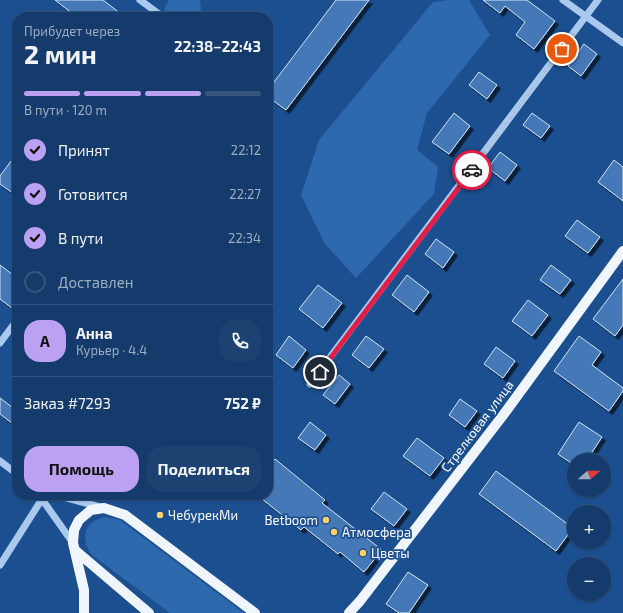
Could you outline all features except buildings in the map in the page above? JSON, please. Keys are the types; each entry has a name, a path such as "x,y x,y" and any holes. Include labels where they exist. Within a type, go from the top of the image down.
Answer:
{"main road":[{"name":"Стрелковая улица","path":"349,613 360,601 504,414 623,251"},
{"path":"84,613 84,590 75,547 74,530 79,520 90,510 104,508 125,515 255,613"},
{"path":"75,547 149,613"}],"street":[{"path":"140,0 156,12"},
{"path":"563,0 623,43"},
{"path":"310,384 598,0"},
{"path":"0,343 12,327"},
{"path":"0,461 12,470"},
{"path":"0,565 39,500"},
{"path":"43,500 75,547"},
{"path":"74,500 104,508"}],"shaded area":[{"path":"169,0 200,0 201,10 199,12 166,12 164,9"},
{"path":"469,0 490,35 427,113 417,150 438,167 434,194 356,278 325,244 301,195 319,140 433,2"},
{"path":"105,517 120,520 244,613 170,613 92,555 86,543 86,532 92,522"}],"way so far":[{"path":"472,170 562,49"}],"place":[{"name":"ЧебурекМи","path":"160,515"},
{"name":"Betboom","path":"326,520"},
{"name":"Атмосфера","path":"334,532"},
{"name":"Цветы","path":"363,553"}],"route":[{"path":"320,372 472,170"}]}
